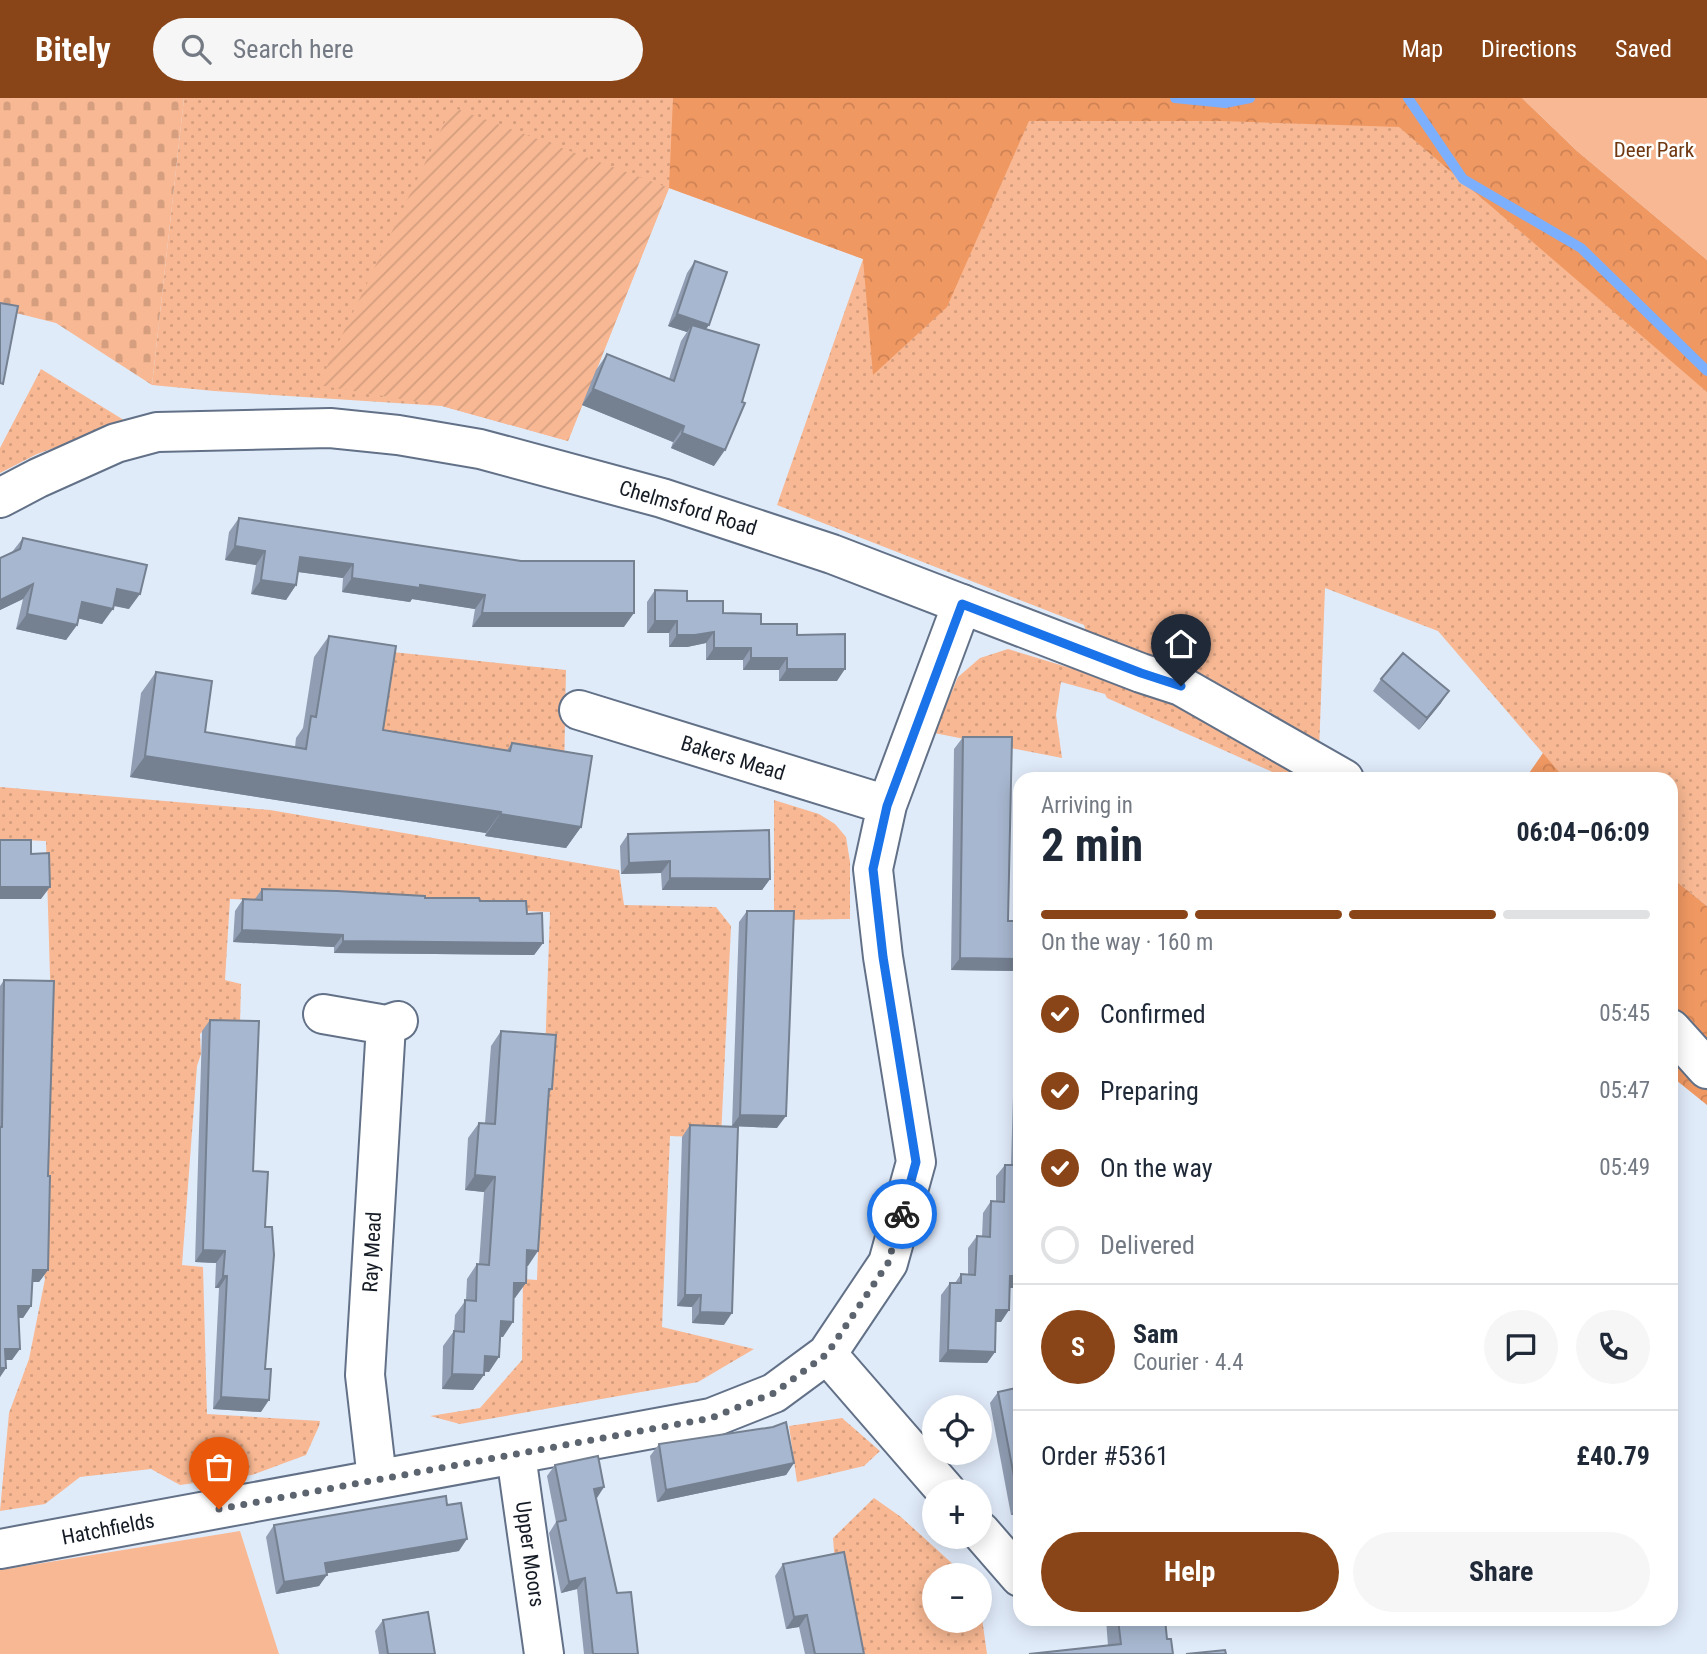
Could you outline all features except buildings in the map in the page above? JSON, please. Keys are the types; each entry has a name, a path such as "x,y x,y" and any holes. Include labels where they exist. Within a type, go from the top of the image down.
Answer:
{"street":[{"name":"Chelmsford Road","path":"0,498 116,443 157,432 330,428 398,435 480,449 662,498 832,554 1181,686 1332,772"},
{"name":"Hatchfields","path":"0,1549 711,1418 774,1393 827,1354 888,1263 916,1162 883,957 873,869 887,806 962,604"},
{"name":"Bakers Mead","path":"579,710 887,806"},
{"name":"Ray Mead","path":"323,1014 392,1023 365,1375 377,1479"},
{"path":"1678,1036 1707,1069"},
{"path":"827,1354 936,1479"},
{"name":"Upper Moors","path":"516,1455 544,1654"},
{"path":"992,1545 1013,1569"}],"green space":[{"path":"0,98 184,98 152,385 56,323 0,309"},
{"path":"184,98 1522,98 1577,151 1707,260 1707,906 1678,883 1678,772 1559,772 1438,631 1325,588 1318,772 1272,772 1107,698 1105,694 1061,682 1056,715 1062,758 934,733 958,677 980,658 1008,649 1100,677 1084,625 777,505 863,259 669,188 568,441 442,406 152,385"},
{"path":"673,98 1522,98 1577,151 1707,260 1707,392 1399,127 1221,121 1029,121 947,307 873,375 863,259 669,188"},
{"name":"Deer Park","path":"1522,98 1707,98 1707,260 1577,151"},
{"path":"452,107 669,188 568,441 442,406 318,385"},
{"path":"41,369 127,422 37,454 0,473 0,448"},
{"path":"383,651 566,670 564,775 338,732"},
{"path":"1543,753 1559,772 1530,772"},
{"path":"0,787 270,810 619,870 624,905 716,907 731,926 721,1138 670,1136 662,1327 754,1349 698,1382 460,1424 430,1416 480,1408 522,1360 523,1279 537,1280 550,912 230,899 225,980 241,984 240,1024 200,1034 201,1054 197,1066 182,1265 203,1267 207,1414 320,1421 319,1426 306,1455 252,1475 180,1485 151,1469 80,1477 45,1504 0,1511 9,1413 29,1359 45,1279 42,1263 51,1010 46,841 0,839"},
{"path":"774,800 819,814 835,824 846,837 850,862 850,919 774,920"},
{"path":"1678,883 1707,906 1707,1105 1678,1082"},
{"path":"842,1418 880,1451 864,1466 797,1482 789,1426"},
{"path":"874,1498 901,1517 922,1536 922,1549 936,1549 952,1563 922,1563 922,1633 984,1633 987,1654 853,1654 835,1564 833,1538"},
{"path":"240,1531 279,1654 0,1654 0,1570"}],"waterway":[{"path":"1175,98 1225,103 1250,98"},
{"path":"1408,98 1463,179 1581,248 1707,371"}],"way so far":[{"path":"219,1509 711,1418 774,1393 827,1354 888,1263 902,1214"}],"route":[{"path":"902,1214 916,1162 883,957 873,869 887,806 962,604 1181,686"}]}
